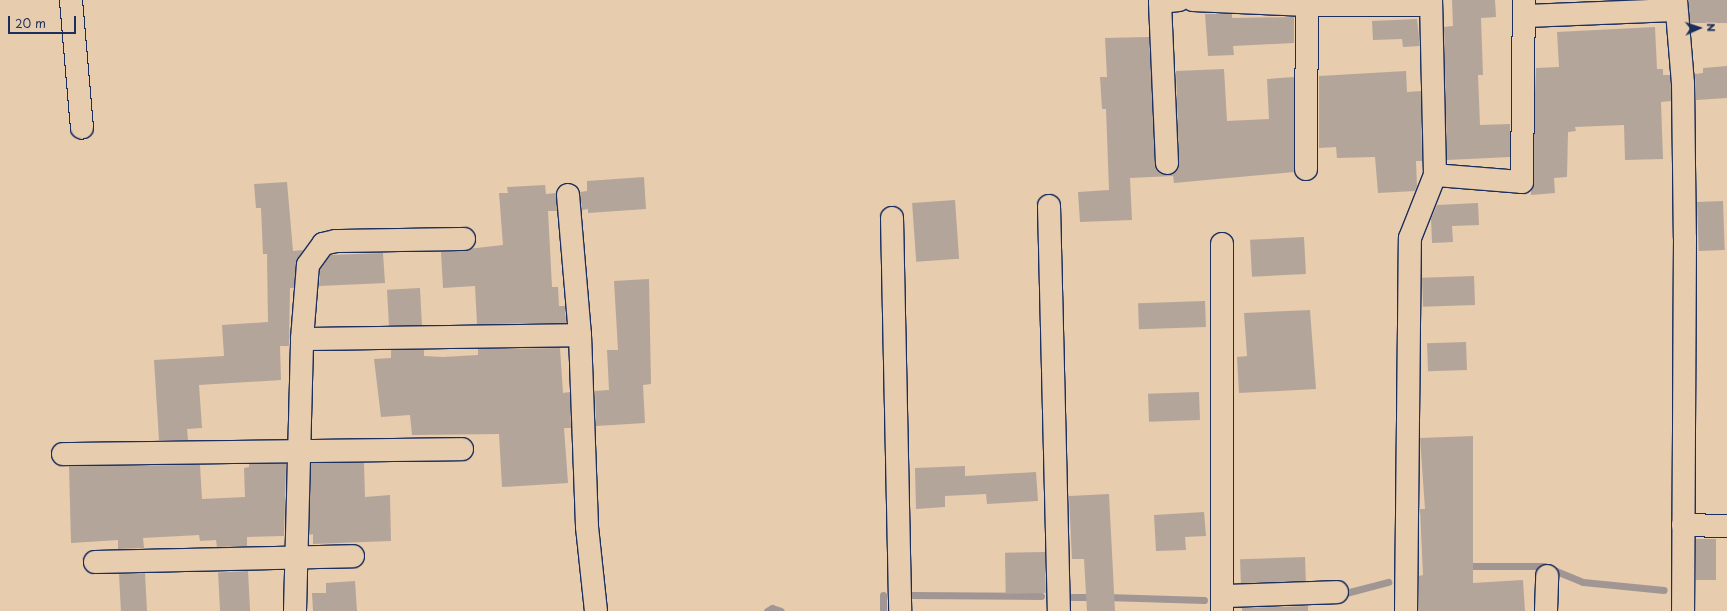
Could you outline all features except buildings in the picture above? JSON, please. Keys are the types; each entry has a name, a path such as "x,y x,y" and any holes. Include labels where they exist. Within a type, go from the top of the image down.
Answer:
{"street":[{"path":"71,0 82,128"},
{"path":"1167,163 1160,2 1179,0"},
{"path":"1193,0 1307,3 1431,2 1435,175 1410,238 1406,611"},
{"path":"1306,169 1307,3"},
{"path":"1435,175 1522,182 1525,8 1676,5 1683,83 1685,238 1683,611"},
{"path":"568,195 580,335 587,527 596,611"},
{"path":"1049,206 1059,611"},
{"path":"892,218 900,611"},
{"path":"295,611 295,558 301,451 302,339 308,265 323,244 464,239"},
{"path":"1222,244 1222,604 1337,592"},
{"path":"302,339 580,335"},
{"path":"63,454 462,448"},
{"path":"1683,525 1727,526"},
{"path":"95,562 353,556"},
{"path":"1546,611 1547,576"}],"waterway":[{"path":"1464,566 1544,566 1583,582 1664,590"},
{"path":"1338,595 1388,582"},
{"path":"883,595 883,611"},
{"path":"911,595 1041,596"},
{"path":"1072,597 1096,597"},
{"path":"1106,597 1204,600"},
{"path":"767,611 772,608 781,611"}]}
